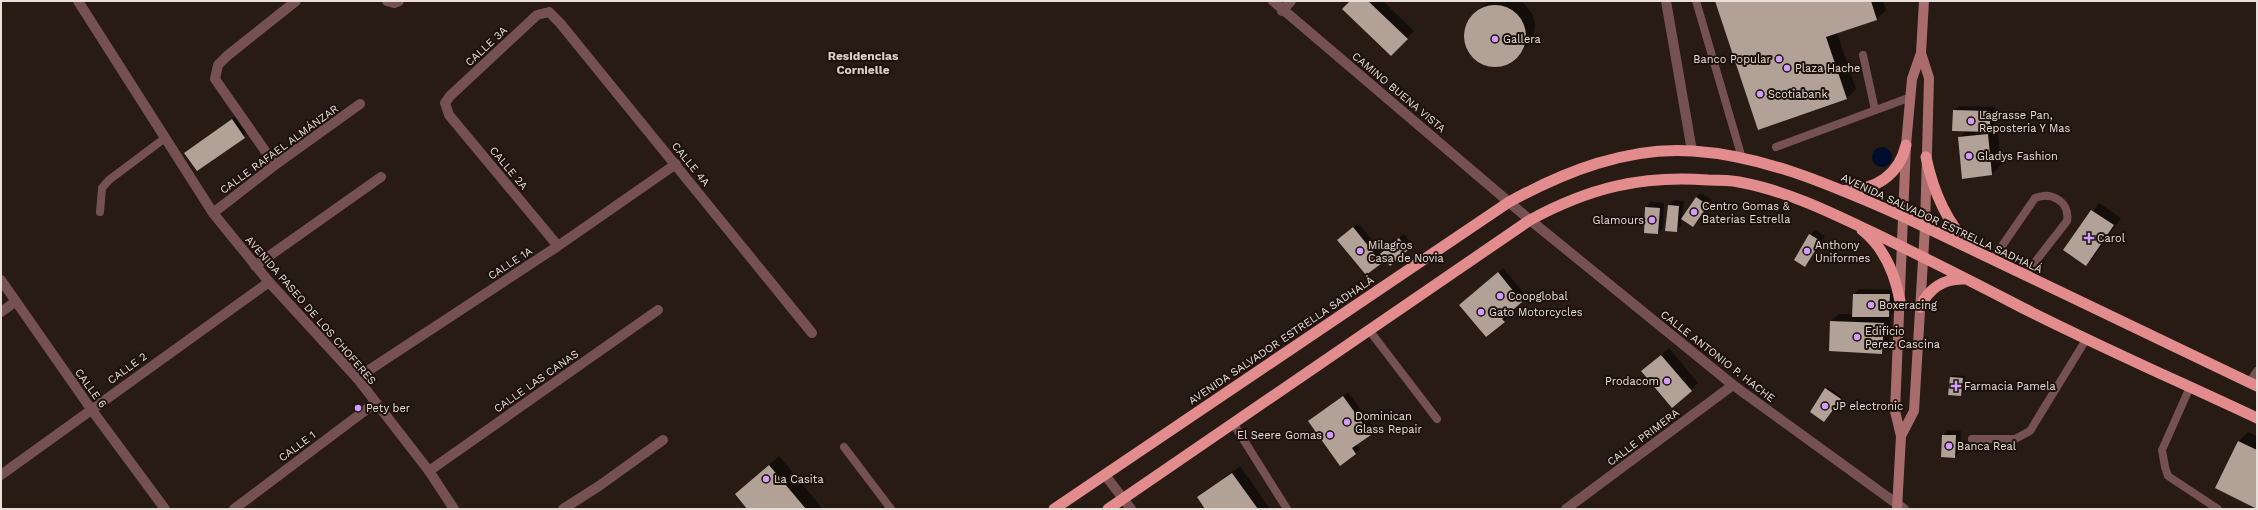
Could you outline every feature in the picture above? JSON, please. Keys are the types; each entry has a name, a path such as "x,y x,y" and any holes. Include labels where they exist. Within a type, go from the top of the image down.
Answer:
{"highway":[{"path":"1844,190 1862,189 1884,180 1900,162 1906,144"},
{"name":"AVENIDA SALVADOR ESTRELLA SADHALÁ","path":"1054,509 1509,202 1538,186 1576,170 1618,158 1655,152 1692,151 1742,158 1773,165 1844,190 1902,216 2253,384"},
{"path":"1926,157 1932,183 1943,208 1957,231 1975,251"},
{"path":"1108,509 1530,220 1574,199 1621,183 1690,178 1738,182 1762,187 1816,205 2087,338 2257,418"},
{"path":"1847,220 1865,233 1886,258 1895,279 1900,301"},
{"path":"1920,307 1927,294 1938,285 1951,280 1966,279"}],"main road":[{"path":"1900,507 1901,436 1895,411 1902,216 1906,144 1912,79 1921,53 1924,1"},
{"path":"1901,436 1914,411 1922,256 1925,227 1929,78 1921,53"}],"street":[{"name":"AVENIDA PASEO DE LOS CHOFERES","path":"78,1 213,213 268,282 357,378 429,471 454,509"},
{"path":"274,165 215,79 218,65 226,56 296,1"},
{"path":"387,1 394,3 399,1"},
{"name":"CAMINO BUENA VISTA","path":"1273,1 1282,11 1381,91 1530,220"},
{"path":"1282,11 1291,1"},
{"path":"1666,1 1692,151"},
{"name":"CALLE 3A","path":"445,103 450,96 537,15 548,12"},
{"name":"CALLE 4A","path":"548,12 560,23 676,164 812,333"},
{"name":"CALLE 2A","path":"445,103 449,115 558,246"},
{"name":"CALLE RAFAEL ALMÁNZAR","path":"213,213 274,165 360,104"},
{"name":"CALLE 1A","path":"357,378 558,246 676,164"},
{"path":"255,266 381,177"},
{"name":"CALLE ANTONIO P. HACHE","path":"1530,220 1733,385 1900,507"},
{"name":"CALLE 6","path":"1,280 91,409 165,509"},
{"name":"CALLE 2","path":"1,475 268,282"},
{"path":"1,312 15,302"},
{"name":"CALLE LAS CANAS","path":"429,471 658,310"},
{"name":"CALLE PRIMERA","path":"1566,509 1733,385"},
{"name":"CALLE 1","path":"234,509 375,403"},
{"path":"562,509 598,486 663,440"},
{"path":"1105,475 1131,509"}],"lane":[{"path":"1696,1 1742,158"},
{"path":"1863,55 1875,110"},
{"path":"1776,147 1911,97"},
{"path":"100,212 102,188 109,180 165,138"},
{"path":"1993,260 2035,198 2043,194 2050,195 2064,204 2068,213 2067,221 2025,275"},
{"path":"1369,330 1437,419"},
{"path":"1972,439 2015,439 2030,431 2087,338"},
{"path":"2253,384 2257,371"},
{"path":"2190,387 2162,450 2165,467 2168,476 2218,509"},
{"path":"1234,423 1287,509"},
{"path":"844,446 891,509"}],"water":[{"path":"1882,147 1889,150 1892,157 1889,164 1882,167 1875,164 1872,157 1875,150"}],"building":[{"path":"1350,1 1368,1 1408,39 1391,56 1342,9"},
{"name":"Plaza Hache","path":"1715,1 1871,1 1877,20 1826,37 1847,99 1758,130"},
{"name":"Gallera","path":"1495,5 1512,10 1517,14 1521,19 1526,36 1521,53 1517,58 1512,62 1495,67 1478,62 1473,58 1469,53 1464,36 1469,19 1473,14 1478,10"},
{"name":"Lagrasse Pan, Reposteria Y Mas","path":"1953,110 1990,111 1990,132 1952,131"},
{"path":"232,119 245,138 197,171 184,153"},
{"path":"1988,134 1992,175 1962,179 1958,137"},
{"name":"Centro Gomas & Baterias Estrella","path":"1696,197 1708,205 1693,227 1681,219"},
{"path":"1668,205 1679,206 1677,232 1665,231"},
{"name":"Glamours","path":"1645,207 1660,208 1658,234 1644,233"},
{"name":"Carol","path":"2091,210 2114,225 2086,266 2063,250"},
{"name":"Milagros Casa de Novia","path":"1353,227 1382,263 1366,275 1337,240"},
{"name":"Anthony Uniformes","path":"1809,234 1821,241 1805,267 1794,260"},
{"path":"1399,238 1408,250 1390,266 1380,254"},
{"path":"1498,272 1522,302 1502,319 1505,322 1486,337 1459,305"},
{"name":"Boxeracing","path":"1853,294 1890,294 1889,317 1852,317"},
{"name":"Edificio Perez Cascina","path":"1830,321 1884,323 1882,354 1829,351"},
{"name":"Prodacom","path":"1661,355 1692,391 1672,408 1641,371"},
{"name":"Farmacia Pamela","path":"1950,377 1963,378 1961,396 1948,395"},
{"name":"JP electronic","path":"1825,388 1841,399 1824,422 1810,412"},
{"path":"1343,396 1371,435 1352,448 1356,454 1340,466 1308,421"},
{"name":"Banca Real","path":"1942,435 1956,435 1955,458 1941,457"},
{"path":"2238,441 2257,450 2257,509 2215,488"},
{"name":"La Casita","path":"769,465 806,509 747,509 735,494"},
{"path":"1232,473 1258,509 1205,509 1197,497"}],"place":[{"name":"Gallera","path":"1495,39"},
{"name":"Banco Popular","path":"1779,59"},
{"name":"Plaza Hache","path":"1787,68"},
{"name":"Scotiabank","path":"1760,94"},
{"name":"Lagrasse Pan, Reposteria Y Mas","path":"1971,121"},
{"name":"Gladys Fashion","path":"1969,156"},
{"name":"Centro Gomas & Baterias Estrella","path":"1694,212"},
{"name":"Glamours","path":"1652,220"},
{"name":"Carol","path":"2089,238"},
{"name":"Milagros Casa de Novia","path":"1360,251"},
{"name":"Anthony Uniformes","path":"1807,251"},
{"name":"Coopglobal","path":"1500,296"},
{"name":"Boxeracing","path":"1871,305"},
{"name":"Gato Motorcycles","path":"1481,312"},
{"name":"Edificio Perez Cascina","path":"1857,337"},
{"name":"Prodacom","path":"1667,381"},
{"name":"Farmacia Pamela","path":"1956,386"},
{"name":"JP electronic","path":"1825,406"},
{"name":"Pety ber","path":"358,408"},
{"name":"Dominican Glass Repair","path":"1347,422"},
{"name":"El Seere Gomas","path":"1330,435"},
{"name":"Banca Real","path":"1949,446"},
{"name":"La Casita","path":"766,479"}],"district":[{"name":"Residencias Cornielle","path":"863,63"}]}
